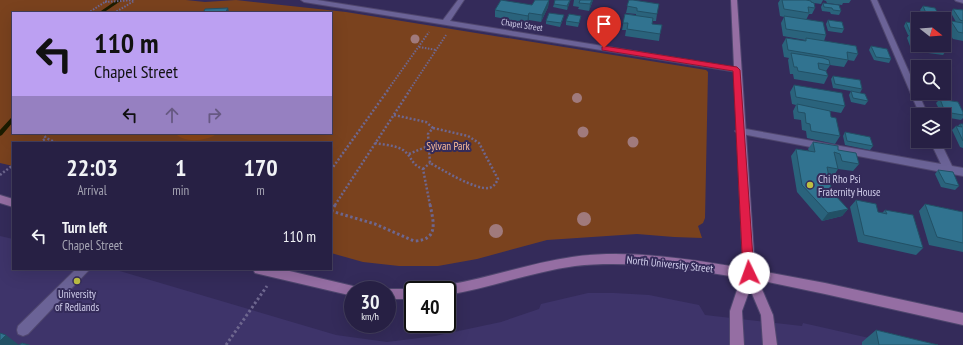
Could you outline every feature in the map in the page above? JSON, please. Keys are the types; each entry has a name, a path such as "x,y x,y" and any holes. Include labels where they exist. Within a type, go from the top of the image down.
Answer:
{"street":[{"name":"Chapel Street","path":"304,0 323,1 437,22 737,70"},
{"path":"449,24 461,0"},
{"path":"734,0 749,273 767,315 770,345"},
{"path":"874,0 921,108"},
{"path":"958,0 963,1"},
{"path":"740,131 963,172"},
{"path":"939,148 948,169"},
{"path":"0,199 12,203"},
{"name":"North University Street","path":"456,289 541,268 591,260 633,259 749,273 963,318"},
{"path":"23,330 83,270"},
{"path":"264,270 344,290"},
{"path":"737,345 736,311 749,273"}],"path":[{"path":"90,12 108,0"},
{"path":"105,2 136,0"},
{"path":"116,12 136,0"},
{"path":"332,169 437,22"},
{"path":"332,209 437,50 449,24"},
{"path":"419,47 437,50"},
{"path":"394,115 426,122 433,128 468,136 479,143 498,179 497,184 493,187 480,187 430,163"},
{"path":"430,163 428,134 433,128"},
{"path":"43,134 46,138 55,142"},
{"path":"41,142 46,138"},
{"path":"376,143 404,149 409,154 415,166 423,169"},
{"path":"409,154 428,146"},
{"path":"423,169 430,163"},
{"path":"0,175 12,166"},
{"path":"332,211 375,224 414,240 420,241 428,238 433,232 434,225 423,169"},
{"path":"226,345 257,299"}],"shaded area":[{"path":"176,134 217,134 208,138 196,140 184,139"},
{"name":"University of Redlands","path":"0,236 12,239 12,270 116,270 336,335 387,342 456,333 456,332 501,322 539,309 541,304 588,293 614,293 649,295 699,305 705,315 802,326 803,323 900,345 0,345"}],"green space":[{"name":"Sylvan Park","path":"0,0 186,0 205,2 236,0 346,12 706,70 708,72 705,218 703,223 698,226 702,238 637,234 547,240 477,259 438,266 399,266 363,262 332,253 332,142 12,142 12,166 0,163"}],"building":[{"path":"501,0 532,5 535,0 549,0 542,15 529,13 528,16 495,10"},
{"path":"555,0 570,0 567,6 554,4"},
{"path":"580,0 592,0 590,4 579,3"},
{"path":"629,0 659,4 657,14 637,11 637,8 627,6"},
{"path":"782,0 811,1 814,3 815,8 808,7 809,13 784,9"},
{"path":"823,3 839,5 841,11 824,7"},
{"path":"923,6 935,8 937,12 926,12"},
{"path":"228,8 226,12 204,12 205,9"},
{"path":"953,9 963,10 963,21 960,20"},
{"path":"549,13 564,15 561,23 546,21"},
{"path":"569,14 581,16 579,23 566,21"},
{"path":"625,14 653,18 652,24 662,25 660,34 627,29 628,23 623,23"},
{"path":"784,16 823,22 826,35 786,29"},
{"path":"828,20 842,22 844,29 830,27"},
{"path":"951,21 963,23 963,33 958,32"},
{"path":"906,22 911,23 910,32"},
{"path":"786,38 806,41 806,38 856,46 858,54 847,52 848,60 788,50"},
{"path":"871,46 887,49 891,59 876,57"},
{"path":"791,53 829,60 830,65 818,63 819,69 826,71 828,76 798,71 797,67 794,67"},
{"path":"833,76 860,80 862,89 835,84"},
{"path":"794,85 842,93 845,106 796,97"},
{"path":"851,91 865,94 868,101 853,98"},
{"path":"940,100 958,102 963,115 951,113 951,108 943,108"},
{"path":"797,104 830,111 831,117 836,118 840,136 811,131 810,124 806,123 805,113 798,112"},
{"path":"960,124 963,124 963,141 956,126 962,127"},
{"path":"845,132 870,137 873,146 847,141"},
{"name":"Chi Rho Psi Fraternity House","path":"813,142 838,146 838,150 856,153 859,164 842,161 840,154 834,152 838,169 827,167 832,192 831,191 848,209 828,213 802,185 796,149 815,152"},
{"path":"938,170 953,172 959,186 945,183"},
{"path":"856,200 876,204 878,212 887,214 885,210 913,215 923,248 864,235"},
{"path":"925,204 963,212 963,243 937,237"},
{"path":"876,330 938,345 879,345"},
{"path":"0,333 6,335 0,341"}],"waterway":[{"path":"102,12 120,0"},
{"path":"0,134 12,120"}],"place":[{"name":"Chi Rho Psi Fraternity House","path":"810,185"},
{"name":"University of Redlands","path":"77,281"}],"route":[{"path":"604,48 737,70 749,273"}]}
